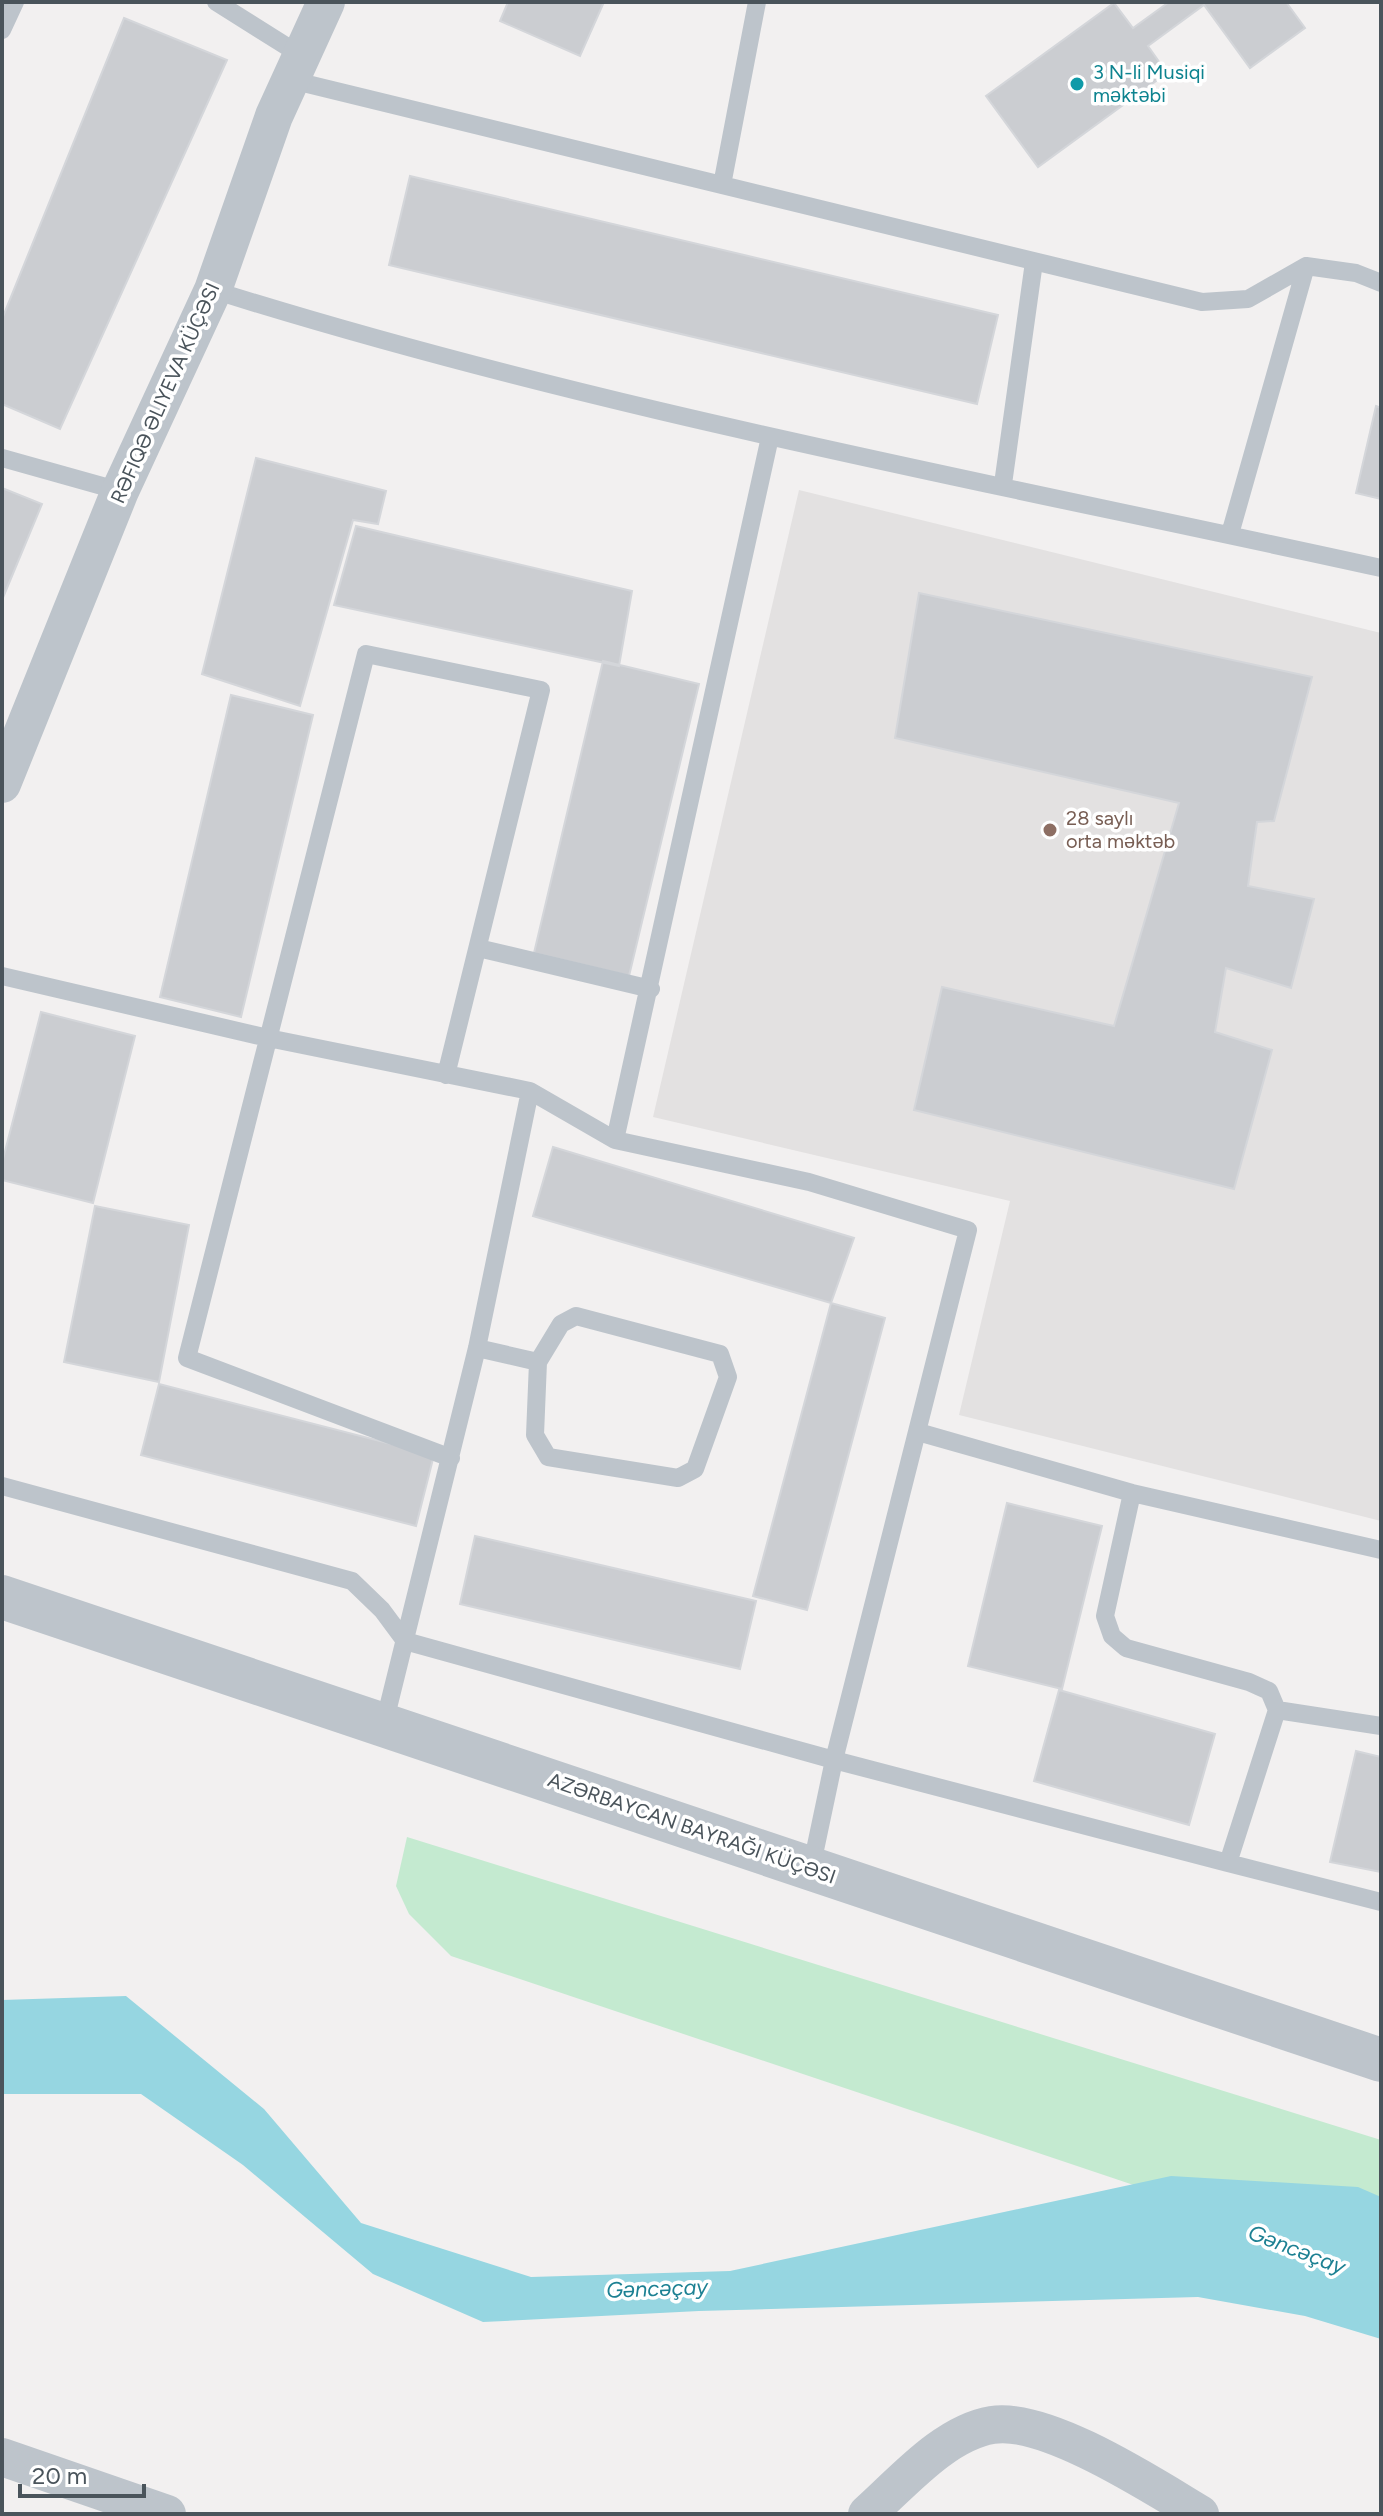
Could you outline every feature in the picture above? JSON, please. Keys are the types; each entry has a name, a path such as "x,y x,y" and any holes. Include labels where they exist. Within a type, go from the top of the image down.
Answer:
{"street":[{"name":"RƏFIQƏ ƏLIYEVA KÜÇƏSI","path":"2,784 120,491 213,290 296,68 326,2"},
{"path":"2,1597 1381,2060"},
{"path":"867,2514 940,2450 993,2425 1038,2430 1112,2463 1200,2514"},
{"path":"2,2457 167,2514"}],"lane":[{"path":"2,30 15,2"},
{"path":"216,2 296,68 722,185 1034,262 1202,302 1248,299 1306,266 1356,273 1381,283"},
{"path":"722,185 757,2"},
{"path":"1003,484 1034,262"},
{"path":"1230,534 1306,266"},
{"path":"213,290 373,341 770,437 1003,484 1381,568"},
{"path":"615,1140 651,989 770,437"},
{"path":"2,458 120,491"},
{"path":"446,1075 541,690 366,654 187,1358 451,1458"},
{"path":"478,948 651,989"},
{"path":"2,976 268,1038 530,1091 615,1140 809,1182 968,1230 834,1760 811,1869"},
{"path":"384,1724 477,1348 530,1091"},
{"path":"576,1316 720,1354 728,1377 695,1469 678,1478 548,1457 535,1435 538,1362 561,1324 576,1316"},
{"path":"477,1348 538,1362"},
{"path":"918,1432 1132,1493 1381,1550"},
{"path":"2,1486 352,1581 382,1610 405,1641 834,1760 1381,1902"},
{"path":"1132,1493 1105,1616 1112,1636 1126,1648 1249,1682 1269,1691 1277,1710 1228,1863"},
{"path":"1277,1710 1381,1726"}],"shaded area":[{"name":"28 saylı orta məktəb","path":"799,490 1381,633 1381,1521 959,1415 1010,1201 653,1117"}],"green space":[{"path":"407,1837 1381,2140 1381,2268 451,1956 409,1914 396,1886"}],"water":[{"name":"Gəncəçay","path":"126,1996 264,2109 361,2223 531,2277 730,2271 1171,2176 1358,2187 1381,2197 1381,2339 1305,2316 1198,2297 699,2311 483,2322 373,2274 243,2165 141,2094 2,2094 2,2000"}],"building":[{"path":"508,2 604,2 580,56 500,21"},
{"name":"3 N-li Musiqi məktəbi","path":"1169,2 1286,2 1305,28 1250,68 1204,5 1148,46 1167,73 1038,167 986,96 1114,3 1133,28"},
{"path":"124,18 227,60 60,429 2,404 2,319"},
{"path":"410,176 998,315 977,404 389,265"},
{"path":"1376,406 1381,408 1381,499 1356,493"},
{"path":"256,458 386,491 378,524 353,520 300,706 202,674"},
{"path":"2,488 42,504 2,600"},
{"path":"356,526 632,591 619,666 334,605"},
{"path":"919,593 1312,677 1274,821 1257,822 1248,886 1314,899 1291,988 1226,968 1215,1032 1272,1050 1234,1189 914,1110 942,987 1114,1026 1179,803 895,738"},
{"path":"603,661 699,684 629,976 534,953"},
{"path":"231,695 313,715 241,1017 160,997"},
{"path":"41,1012 135,1036 93,1203 2,1180 2,1163"},
{"path":"553,1147 854,1238 831,1303 533,1216"},
{"path":"95,1206 189,1225 159,1382 64,1362"},
{"path":"831,1303 885,1318 807,1610 753,1596"},
{"path":"159,1384 434,1455 416,1526 141,1455"},
{"path":"1007,1503 1102,1526 1062,1689 968,1666"},
{"path":"475,1536 756,1601 740,1669 460,1604"},
{"path":"1059,1690 1215,1734 1189,1825 1034,1781"},
{"path":"1356,1751 1381,1757 1381,1872 1330,1862"}],"place":[{"name":"3 N-li Musiqi məktəbi","path":"1077,84"},
{"name":"28 saylı orta məktəb","path":"1050,830"}]}
